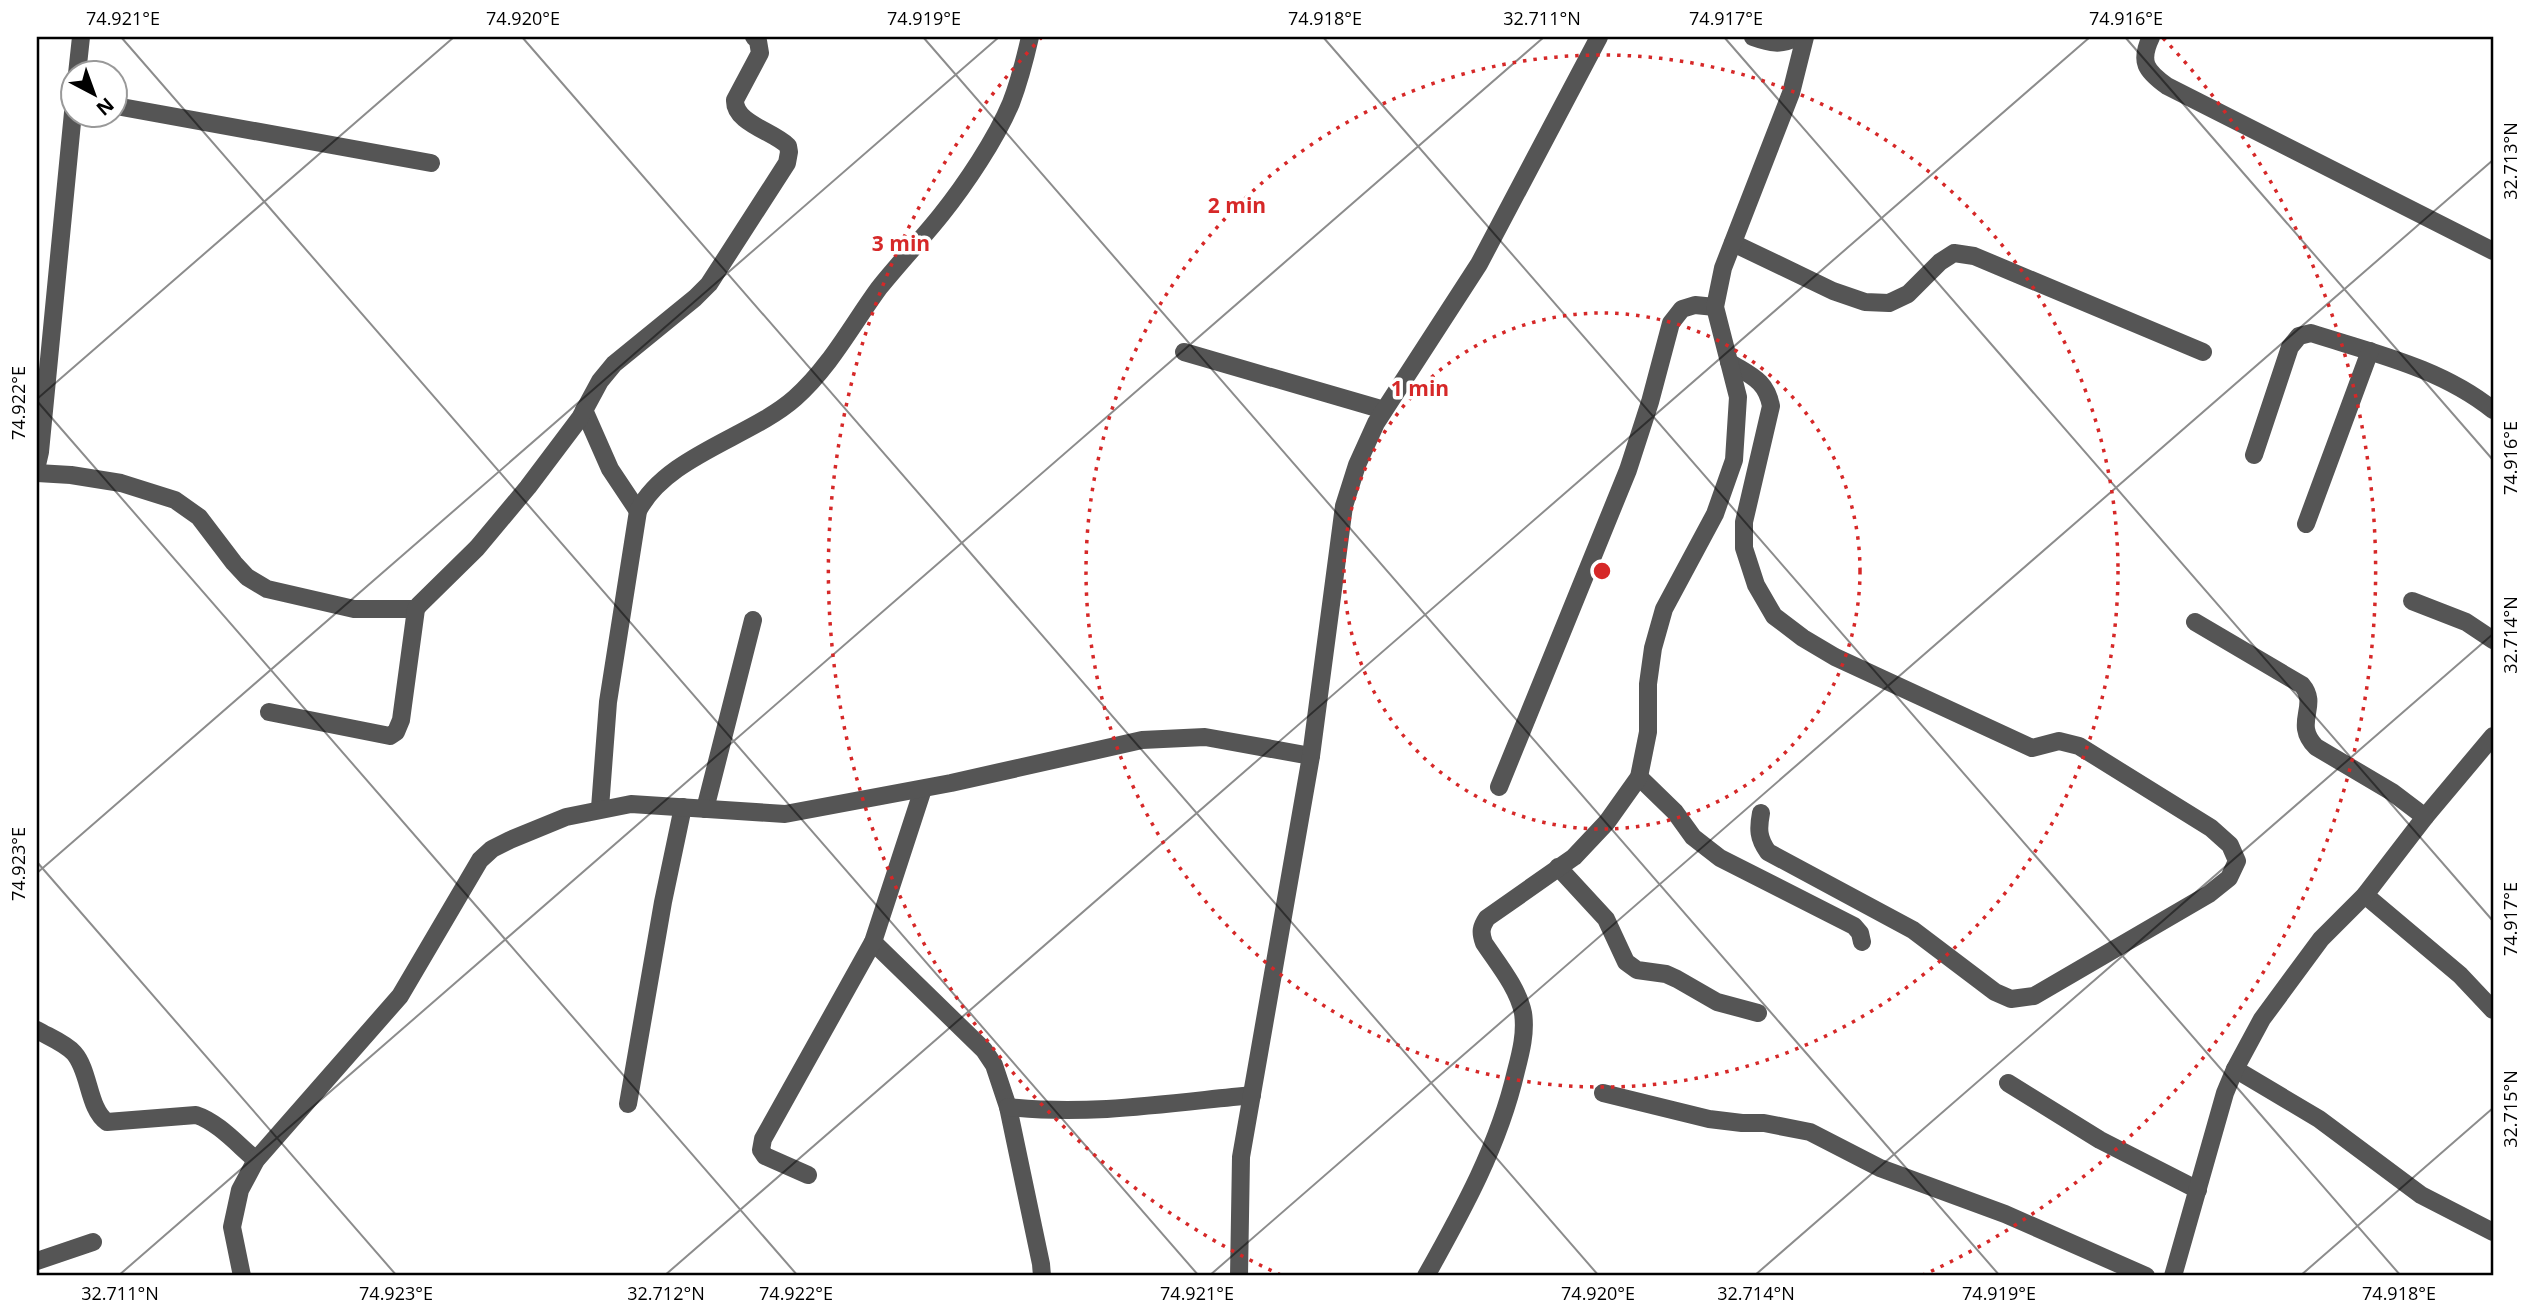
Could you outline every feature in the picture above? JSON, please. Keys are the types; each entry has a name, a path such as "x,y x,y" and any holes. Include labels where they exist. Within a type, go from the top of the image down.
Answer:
{"street":[{"path":"78,60 80,37"},
{"path":"269,712 390,736 397,732 401,720 416,609 484,540 528,487 614,364 709,284 787,163 788,146 741,115 735,107 735,100 760,53 758,41 754,37"},
{"path":"600,808 608,702 638,511 653,488 672,473 785,406 809,385 879,289 941,216 965,183 1011,104 1030,37"},
{"path":"1239,1276 1241,1157 1311,756 1344,506 1357,465 1384,410 1479,264 1599,37"},
{"path":"1753,37 1772,43 1785,43 1797,37"},
{"path":"1426,1276 1489,1157 1504,1118 1524,1031 1520,1001 1484,943 1480,933 1482,925 1487,918 1574,857 1608,822 1639,777 1648,732 1648,684 1653,648 1664,610 1715,514 1734,460 1738,397 1715,307 1723,268 1791,93 1805,37"},
{"path":"2151,37 2146,47 2145,64 2150,74 2166,86 2493,251"},
{"path":"130,109 431,163"},
{"path":"37,465 42,372 71,130"},
{"path":"1732,243 1833,291 1865,302 1889,303 1908,295 1940,262 1954,253 1974,257 2203,352"},
{"path":"1499,787 1628,470 1671,323 1682,309 1695,304 1715,307"},
{"path":"2254,455 2290,347 2299,337 2311,333 2370,351 2455,383 2493,410"},
{"path":"2306,524 2370,351"},
{"path":"1184,352 1384,410"},
{"path":"1729,362 1757,380 1768,391 1771,406 1744,522 1744,548 1756,585 1774,615 1803,638 1835,657 2032,748 2059,741 2079,746 2211,828 2230,845 2238,860 2229,878 2209,894 2034,996 2011,999 1995,992 1913,930 1768,852 1760,841 1758,828 1761,813"},
{"path":"584,410 610,469 638,511"},
{"path":"37,473 121,483 175,500 200,517 247,577 267,589 354,609 416,609"},
{"path":"2412,601 2466,622 2493,640"},
{"path":"705,809 754,620"},
{"path":"2195,622 2302,685 2308,692 2309,700 2305,730 2308,739 2316,747 2392,792 2425,817"},
{"path":"2173,1276 2225,1093 2262,1018 2321,939 2365,895 2425,817 2493,736"},
{"path":"242,1276 232,1227 240,1191 256,1160 400,996 480,860 492,849 510,840 566,817 600,808 631,804 785,814 923,789 1143,740 1205,737 1311,756"},
{"path":"1639,777 1675,812 1693,837 1720,858 1854,926 1860,933 1862,942"},
{"path":"808,1175 765,1156 761,1150 763,1139 873,942 923,789"},
{"path":"628,1104 663,902 683,807"},
{"path":"1558,867 1606,919 1626,962 1631,967 1666,974 1717,1002 1758,1013"},
{"path":"2365,895 2460,975 2493,1010"},
{"path":"873,942 984,1050 994,1065 1008,1107 1042,1276"},
{"path":"37,1030 74,1052 98,1111 107,1122 196,1115 216,1126 256,1160"},
{"path":"2235,1069 2319,1119 2421,1195 2493,1232"},
{"path":"2008,1083 2100,1140 2198,1190"},
{"path":"1603,1093 1709,1119 1764,1123 1810,1132 1880,1168 2005,1214 2146,1276"},
{"path":"1008,1107 1050,1112 1097,1111 1252,1095"},
{"path":"37,1261 93,1242"}]}
